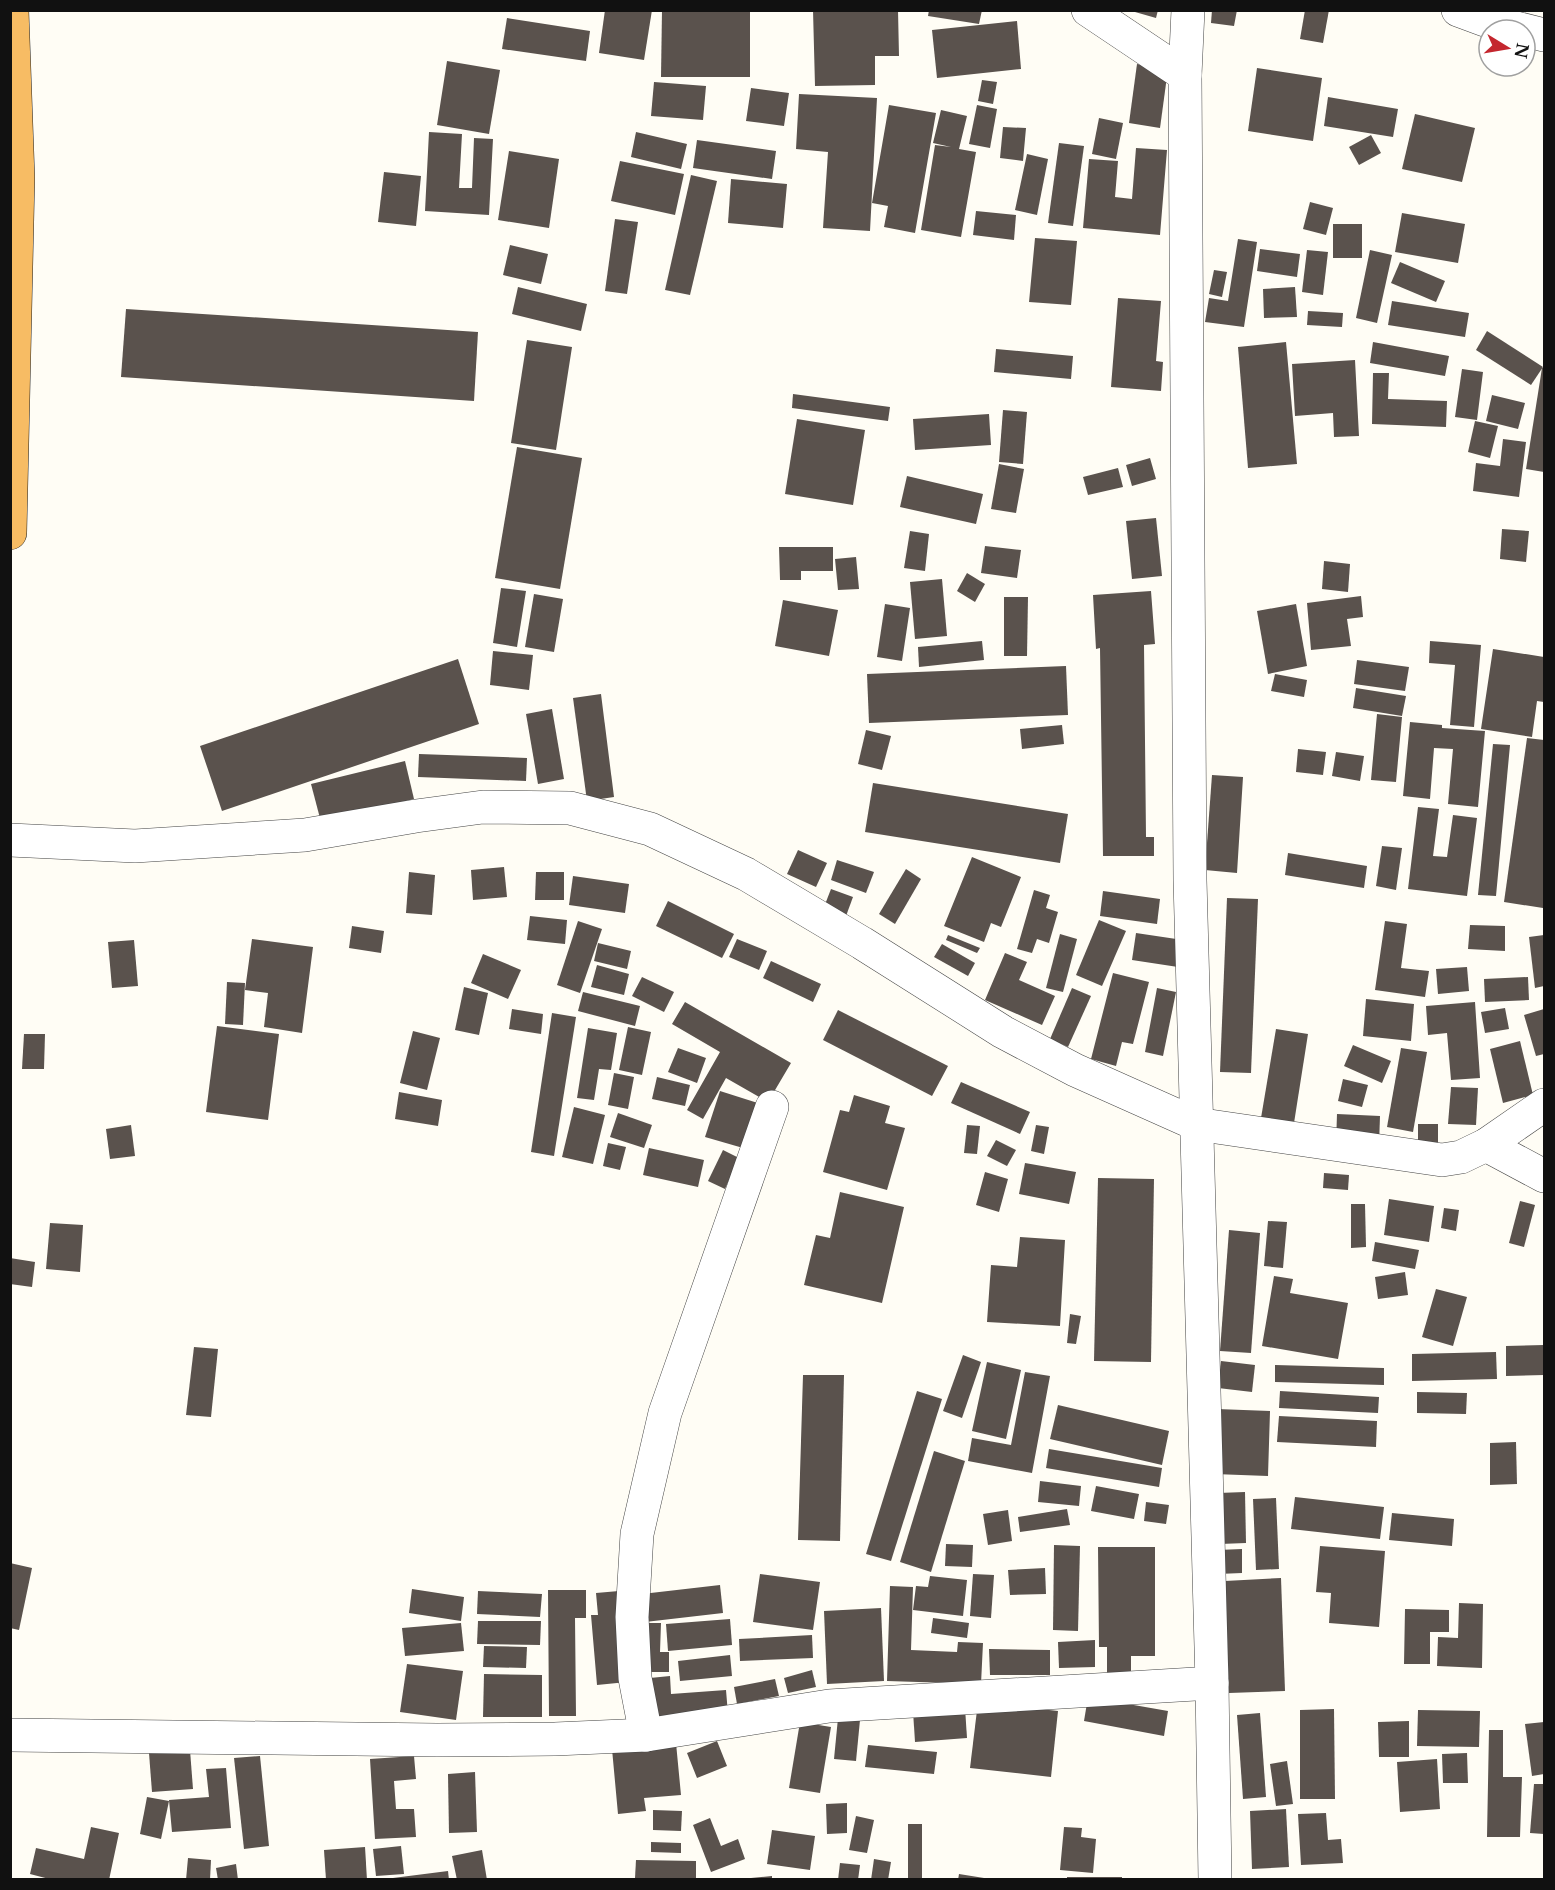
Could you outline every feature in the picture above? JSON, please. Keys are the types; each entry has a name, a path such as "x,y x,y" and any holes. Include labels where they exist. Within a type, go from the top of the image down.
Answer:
{"highway":[{"path":"10,533 18,178 12,10"}],"street":[{"path":"1088,10 1185,75"},
{"path":"1188,10 1185,75 1190,868 1212,1683 1215,1880"},
{"path":"1458,10 1485,20 1545,34"},
{"path":"10,840 145,846 305,835 483,807 570,808 650,829 746,874 862,943 1003,1032 1075,1070 1196,1124 1442,1160 1461,1157 1486,1144 1545,1105"},
{"path":"646,1735 635,1678 632,1617 637,1534 665,1413 772,1107"},
{"path":"1486,1144 1545,1176"},
{"path":"10,1735 437,1740 555,1739 646,1735 829,1706 1212,1683"}],"building":[{"path":"605,10 652,10 644,60 599,53"},
{"path":"662,10 750,10 750,77 661,77"},
{"path":"813,10 898,10 899,56 875,56 875,85 815,86"},
{"path":"929,10 982,10 979,24 928,16"},
{"path":"1128,10 1158,10 1156,18"},
{"path":"1212,10 1237,10 1234,26 1211,23"},
{"path":"1305,10 1329,10 1323,43 1300,39"},
{"path":"507,18 590,31 586,61 502,49"},
{"path":"1017,21 1021,69 937,78 932,30"},
{"path":"447,61 500,70 489,134 437,125"},
{"path":"1137,64 1168,69 1160,128 1129,123"},
{"path":"1257,68 1322,78 1313,141 1248,131"},
{"path":"982,80 997,82 993,104 978,101"},
{"path":"654,82 706,86 703,120 651,116"},
{"path":"751,88 789,93 784,126 746,121"},
{"path":"799,94 877,98 870,231 823,228 828,152 796,149"},
{"path":"1328,97 1398,109 1393,137 1324,126"},
{"path":"889,105 936,113 915,233 884,227 888,206 872,203"},
{"path":"977,105 997,109 990,148 969,144"},
{"path":"941,110 967,116 959,149 976,152 961,237 921,230 935,145 951,147 933,143"},
{"path":"1415,114 1475,128 1462,182 1402,169"},
{"path":"1099,118 1123,123 1116,159 1092,154"},
{"path":"1003,127 1026,128 1023,161 1000,158"},
{"path":"429,132 462,134 459,188 472,188 474,138 493,139 489,215 425,211"},
{"path":"636,132 687,144 681,169 631,157"},
{"path":"1371,135 1381,153 1359,165 1349,147"},
{"path":"697,140 776,151 772,179 693,168"},
{"path":"1059,143 1084,146 1073,226 1048,223"},
{"path":"1136,148 1167,150 1160,235 1083,228 1089,159 1118,161 1115,197 1132,199"},
{"path":"509,151 559,159 549,228 498,220"},
{"path":"1027,154 1048,159 1037,215 1015,210"},
{"path":"620,161 684,174 675,215 611,201"},
{"path":"384,172 421,176 416,226 378,222"},
{"path":"691,175 717,181 690,295 665,290"},
{"path":"731,179 787,184 783,228 728,223"},
{"path":"1310,202 1333,208 1326,235 1303,229"},
{"path":"976,211 1016,215 1014,240 973,235"},
{"path":"1402,213 1465,224 1458,263 1395,252"},
{"path":"615,219 638,222 627,294 605,291"},
{"path":"1333,224 1362,224 1362,258 1333,258"},
{"path":"1035,238 1077,241 1071,305 1029,302"},
{"path":"1238,239 1257,242 1244,327 1205,322 1209,298 1228,301"},
{"path":"510,245 548,254 541,284 503,275"},
{"path":"1260,249 1300,254 1297,277 1257,271"},
{"path":"1307,250 1328,252 1323,295 1302,292"},
{"path":"1370,250 1392,255 1377,323 1356,318"},
{"path":"1400,262 1445,281 1436,302 1391,283"},
{"path":"1214,270 1227,272 1222,297 1209,294"},
{"path":"518,287 587,304 581,331 512,314"},
{"path":"1295,287 1297,317 1264,318 1263,289"},
{"path":"1118,298 1161,301 1156,361 1163,362 1161,391 1111,387"},
{"path":"1392,301 1469,313 1465,337 1388,325"},
{"path":"126,309 478,332 474,401 121,377"},
{"path":"1308,311 1343,313 1342,327 1307,325"},
{"path":"1487,331 1543,367 1531,385 1476,350"},
{"path":"527,340 572,347 556,450 511,443"},
{"path":"1286,342 1297,464 1248,468 1238,347"},
{"path":"1373,342 1449,356 1445,376 1370,363"},
{"path":"996,349 1073,356 1071,379 994,372"},
{"path":"1355,360 1359,436 1334,437 1333,413 1295,416 1292,364"},
{"path":"1542,368 1544,368 1544,472 1526,469"},
{"path":"1462,369 1483,372 1477,420 1455,417"},
{"path":"1373,373 1389,373 1388,399 1447,401 1446,427 1372,424"},
{"path":"793,394 890,407 888,421 792,408"},
{"path":"1492,395 1525,403 1518,429 1486,421"},
{"path":"1003,410 1027,412 1023,464 999,462"},
{"path":"989,414 991,445 915,450 913,419"},
{"path":"797,419 865,430 853,505 785,494"},
{"path":"1475,421 1498,426 1490,458 1468,452"},
{"path":"1503,439 1526,442 1519,497 1473,491 1476,463 1500,466"},
{"path":"517,447 582,458 560,589 495,578"},
{"path":"1150,458 1156,479 1132,486 1126,465"},
{"path":"999,464 1024,469 1016,513 991,509"},
{"path":"1118,468 1123,487 1088,495 1083,477"},
{"path":"907,476 983,494 976,524 900,507"},
{"path":"1156,518 1162,576 1132,579 1126,521"},
{"path":"1502,529 1529,531 1526,562 1500,559"},
{"path":"910,531 929,534 925,571 904,568"},
{"path":"985,546 1021,550 1017,578 981,573"},
{"path":"779,547 833,547 833,571 801,571 801,580 780,580"},
{"path":"856,557 859,589 838,590 835,559"},
{"path":"1324,561 1350,564 1348,592 1322,589"},
{"path":"967,573 985,584 975,602 957,591"},
{"path":"942,579 947,636 915,639 910,582"},
{"path":"501,588 526,591 517,647 493,643"},
{"path":"1151,591 1155,644 1144,645 1146,837 1154,837 1154,856 1103,856 1100,648 1096,649 1093,595"},
{"path":"534,594 563,599 554,652 525,647"},
{"path":"1361,596 1363,617 1347,619 1351,646 1311,650 1307,603"},
{"path":"1004,597 1028,597 1027,656 1004,656"},
{"path":"783,600 838,610 829,656 775,646"},
{"path":"885,604 910,608 902,661 877,657"},
{"path":"1296,604 1307,666 1268,674 1257,611"},
{"path":"982,641 984,660 919,667 918,647"},
{"path":"1430,641 1481,645 1474,727 1450,725 1455,665 1429,663"},
{"path":"1493,649 1544,657 1544,702 1537,701 1532,737 1481,729"},
{"path":"493,651 533,655 529,690 490,685"},
{"path":"458,659 479,724 222,811 200,746"},
{"path":"1357,660 1409,667 1405,691 1354,684"},
{"path":"1066,666 1068,715 869,723 867,674"},
{"path":"1275,674 1307,680 1304,697 1271,691"},
{"path":"1356,688 1406,696 1402,716 1353,708"},
{"path":"601,694 614,797 587,801 573,698"},
{"path":"552,709 564,779 538,784 526,714"},
{"path":"1377,714 1402,717 1396,782 1371,780"},
{"path":"1410,722 1442,725 1442,728 1485,731 1478,807 1448,804 1453,749 1434,748 1430,799 1403,796"},
{"path":"1062,725 1064,744 1022,749 1020,729"},
{"path":"866,730 891,736 882,770 858,764"},
{"path":"1527,738 1544,740 1543,908 1504,902"},
{"path":"1493,744 1510,745 1496,896 1478,895"},
{"path":"1298,749 1326,752 1323,775 1296,772"},
{"path":"1336,752 1364,756 1360,781 1332,776"},
{"path":"419,754 527,758 526,781 418,777"},
{"path":"405,761 414,799 321,822 311,784"},
{"path":"1212,775 1243,777 1237,873 1205,870"},
{"path":"873,783 1068,814 1060,863 865,832"},
{"path":"1418,807 1439,809 1433,856 1447,857 1453,815 1477,818 1467,896 1408,889"},
{"path":"1382,846 1402,848 1396,890 1376,886"},
{"path":"798,850 827,863 816,887 787,874"},
{"path":"1288,853 1367,866 1364,888 1285,875"},
{"path":"972,857 1021,877 1001,927 991,923 984,942 944,926"},
{"path":"837,860 874,872 866,893 831,880"},
{"path":"504,867 507,897 473,900 471,870"},
{"path":"906,869 921,879 895,924 879,914"},
{"path":"409,872 435,875 432,915 406,913"},
{"path":"536,872 564,872 564,900 535,900"},
{"path":"573,876 629,884 625,913 569,905"},
{"path":"831,889 853,897 846,916 824,907"},
{"path":"1034,890 1050,895 1046,908 1058,912 1049,943 1037,939 1032,953 1017,949"},
{"path":"1103,891 1160,899 1157,924 1100,916"},
{"path":"1227,898 1258,899 1251,1073 1220,1072"},
{"path":"668,901 734,934 722,958 656,926"},
{"path":"530,916 567,920 565,944 527,940"},
{"path":"1099,920 1126,931 1102,986 1076,975"},
{"path":"578,921 602,929 580,993 557,985"},
{"path":"1385,921 1407,924 1401,968 1429,971 1425,997 1375,990"},
{"path":"1470,925 1505,926 1505,951 1468,949"},
{"path":"352,926 384,931 381,953 349,948"},
{"path":"1136,933 1183,940 1178,967 1132,960"},
{"path":"1060,934 1077,939 1063,992 1046,988"},
{"path":"948,935 980,948 977,953 946,940"},
{"path":"1544,935 1544,986 1535,988 1529,937"},
{"path":"252,939 313,947 302,1033 264,1027 268,993 245,990"},
{"path":"737,939 767,951 759,970 729,957"},
{"path":"134,940 138,986 112,988 108,942"},
{"path":"598,943 631,951 627,969 594,961"},
{"path":"942,944 975,963 968,976 934,957"},
{"path":"1005,953 1027,962 1019,980 1055,996 1042,1025 985,1000"},
{"path":"483,954 521,970 508,999 471,983"},
{"path":"771,961 821,984 813,1002 763,978"},
{"path":"597,965 629,974 624,995 591,987"},
{"path":"1467,967 1469,991 1438,994 1436,969"},
{"path":"1113,973 1149,982 1133,1044 1122,1042 1116,1066 1091,1059"},
{"path":"642,977 674,992 664,1012 632,996"},
{"path":"1528,977 1529,1000 1485,1002 1484,979"},
{"path":"227,982 245,983 243,1025 225,1024"},
{"path":"464,987 488,993 479,1035 455,1030"},
{"path":"1072,988 1091,996 1068,1047 1050,1039"},
{"path":"1157,988 1176,992 1163,1056 1145,1052"},
{"path":"583,992 640,1006 635,1026 578,1011"},
{"path":"1366,999 1414,1004 1411,1041 1363,1036"},
{"path":"685,1002 791,1063 768,1102 726,1078 703,1119 687,1110 720,1052 672,1024"},
{"path":"1475,1002 1480,1078 1451,1080 1447,1033 1428,1035 1426,1006"},
{"path":"1505,1008 1509,1029 1485,1033 1481,1012"},
{"path":"512,1009 543,1014 541,1034 509,1029"},
{"path":"1544,1009 1544,1054 1536,1056 1524,1015"},
{"path":"838,1010 948,1066 932,1096 823,1040"},
{"path":"552,1013 576,1017 554,1156 531,1152"},
{"path":"217,1026 279,1034 268,1120 206,1112"},
{"path":"628,1027 651,1032 642,1075 619,1070"},
{"path":"588,1028 617,1033 611,1070 599,1069 594,1100 577,1098"},
{"path":"1276,1029 1308,1034 1294,1123 1261,1118"},
{"path":"413,1031 440,1038 427,1090 400,1083"},
{"path":"24,1034 45,1034 44,1069 22,1069"},
{"path":"1520,1041 1533,1095 1503,1103 1490,1049"},
{"path":"1353,1045 1391,1061 1382,1083 1344,1066"},
{"path":"678,1048 706,1058 697,1083 668,1072"},
{"path":"1401,1048 1427,1052 1413,1132 1387,1127"},
{"path":"614,1073 634,1077 628,1109 608,1105"},
{"path":"657,1077 690,1085 685,1106 652,1099"},
{"path":"1343,1079 1368,1085 1362,1107 1338,1101"},
{"path":"961,1082 1030,1112 1020,1134 951,1103"},
{"path":"1451,1087 1478,1088 1476,1125 1448,1124"},
{"path":"720,1091 764,1105 750,1150 705,1137"},
{"path":"399,1092 442,1100 438,1126 395,1119"},
{"path":"854,1095 890,1106 885,1123 905,1128 887,1190 823,1172 840,1110 849,1112"},
{"path":"574,1107 605,1115 593,1164 562,1157"},
{"path":"618,1113 652,1125 644,1148 610,1137"},
{"path":"1337,1114 1380,1116 1379,1145 1336,1144"},
{"path":"1418,1124 1438,1124 1438,1144 1418,1144"},
{"path":"131,1125 135,1156 110,1159 106,1129"},
{"path":"967,1125 980,1126 977,1154 964,1153"},
{"path":"1036,1125 1049,1127 1044,1154 1031,1151"},
{"path":"996,1140 1016,1150 1007,1166 987,1156"},
{"path":"608,1143 626,1147 620,1170 603,1166"},
{"path":"649,1148 704,1160 698,1187 643,1175"},
{"path":"723,1150 739,1158 725,1189 708,1181"},
{"path":"1025,1163 1076,1172 1069,1204 1019,1194"},
{"path":"985,1172 1008,1179 999,1212 976,1205"},
{"path":"1324,1173 1349,1175 1348,1190 1323,1188"},
{"path":"1098,1178 1154,1179 1151,1362 1094,1361"},
{"path":"840,1192 904,1207 882,1303 804,1285 816,1235 830,1238"},
{"path":"1389,1199 1434,1206 1429,1242 1384,1235"},
{"path":"1520,1201 1535,1205 1524,1247 1509,1243"},
{"path":"1351,1204 1365,1204 1366,1247 1351,1248"},
{"path":"1444,1208 1459,1210 1456,1231 1441,1228"},
{"path":"1268,1221 1287,1222 1283,1268 1264,1266"},
{"path":"50,1223 83,1225 80,1272 46,1269"},
{"path":"1229,1230 1260,1233 1251,1353 1220,1351"},
{"path":"1020,1237 1065,1240 1060,1326 987,1322 991,1265 1017,1267"},
{"path":"1375,1242 1419,1250 1415,1269 1372,1261"},
{"path":"10,1258 35,1262 32,1287 10,1284"},
{"path":"1405,1272 1408,1295 1378,1299 1375,1277"},
{"path":"1274,1276 1293,1279 1290,1293 1348,1303 1338,1359 1262,1346"},
{"path":"1436,1289 1467,1297 1453,1346 1422,1337"},
{"path":"1070,1314 1081,1316 1076,1344 1067,1343"},
{"path":"1544,1345 1544,1375 1506,1376 1506,1346"},
{"path":"194,1347 218,1349 211,1417 186,1415"},
{"path":"1496,1352 1497,1379 1412,1381 1412,1354"},
{"path":"963,1355 981,1362 962,1418 943,1411"},
{"path":"1221,1361 1255,1365 1252,1392 1218,1388"},
{"path":"987,1362 1021,1370 1006,1439 972,1431"},
{"path":"1275,1365 1384,1368 1384,1385 1275,1382"},
{"path":"1025,1372 1050,1376 1032,1473 968,1461 972,1438 1011,1445"},
{"path":"803,1375 844,1375 840,1541 798,1540"},
{"path":"917,1391 942,1399 891,1561 866,1554"},
{"path":"1280,1391 1379,1397 1378,1413 1279,1408"},
{"path":"1417,1392 1467,1393 1466,1414 1417,1413"},
{"path":"1058,1405 1169,1431 1162,1465 1050,1439"},
{"path":"1217,1409 1270,1411 1268,1476 1214,1474"},
{"path":"1279,1416 1377,1421 1376,1447 1277,1442"},
{"path":"1516,1442 1517,1484 1490,1485 1490,1443"},
{"path":"1049,1449 1162,1468 1159,1487 1046,1468"},
{"path":"934,1451 965,1461 931,1572 900,1562"},
{"path":"1040,1481 1081,1486 1079,1506 1038,1502"},
{"path":"1096,1486 1139,1494 1134,1519 1091,1511"},
{"path":"1245,1492 1246,1543 1220,1544 1218,1493"},
{"path":"1295,1497 1384,1507 1380,1539 1291,1529"},
{"path":"1276,1498 1279,1569 1256,1570 1253,1499"},
{"path":"1146,1502 1169,1505 1166,1524 1144,1521"},
{"path":"1067,1509 1070,1525 1020,1532 1018,1517"},
{"path":"1008,1510 1012,1541 988,1545 983,1514"},
{"path":"1392,1513 1454,1519 1452,1546 1389,1540"},
{"path":"946,1544 973,1545 972,1567 945,1566"},
{"path":"1054,1545 1080,1546 1078,1631 1053,1630"},
{"path":"1320,1546 1385,1551 1379,1627 1329,1623 1331,1593 1316,1592"},
{"path":"1098,1547 1155,1547 1155,1656 1131,1656 1131,1674 1107,1674 1107,1647 1099,1647"},
{"path":"1242,1549 1242,1573 1218,1574 1218,1550"},
{"path":"10,1563 32,1568 19,1630 10,1628"},
{"path":"1045,1568 1046,1594 1010,1595 1008,1570"},
{"path":"760,1574 820,1582 813,1630 753,1622"},
{"path":"973,1574 994,1575 991,1618 970,1616"},
{"path":"930,1576 967,1580 963,1616 913,1610 916,1586 928,1587"},
{"path":"1281,1578 1285,1691 1229,1693 1225,1581"},
{"path":"720,1585 723,1613 645,1622 642,1594"},
{"path":"890,1586 913,1587 911,1650 957,1652 958,1642 983,1643 981,1684 887,1681"},
{"path":"412,1589 464,1597 461,1621 409,1613"},
{"path":"548,1590 586,1590 586,1618 575,1618 576,1716 549,1716"},
{"path":"478,1591 542,1594 540,1617 477,1614"},
{"path":"619,1591 627,1682 597,1685 591,1615 598,1615 596,1593"},
{"path":"1459,1603 1483,1604 1482,1668 1437,1666 1438,1637 1458,1638"},
{"path":"881,1608 884,1681 827,1684 824,1611"},
{"path":"1405,1609 1449,1610 1449,1632 1430,1632 1430,1664 1404,1664"},
{"path":"933,1618 969,1623 967,1638 931,1633"},
{"path":"730,1619 732,1645 668,1651 666,1624"},
{"path":"478,1621 541,1621 540,1645 477,1644"},
{"path":"461,1623 464,1651 405,1656 402,1628"},
{"path":"640,1623 661,1623 660,1652 669,1652 669,1672 639,1672"},
{"path":"812,1635 813,1658 740,1661 739,1639"},
{"path":"1095,1640 1095,1667 1059,1668 1058,1642"},
{"path":"484,1646 527,1647 526,1668 483,1667"},
{"path":"989,1649 1050,1650 1050,1675 990,1675"},
{"path":"730,1655 732,1676 680,1681 678,1661"},
{"path":"407,1664 463,1671 456,1720 400,1712"},
{"path":"812,1670 816,1687 788,1693 784,1678"},
{"path":"484,1674 542,1675 542,1717 483,1717"},
{"path":"670,1676 671,1694 726,1690 728,1714 653,1721 650,1678"},
{"path":"775,1679 779,1696 737,1704 734,1687"},
{"path":"1088,1697 1168,1711 1164,1736 1084,1721"},
{"path":"978,1702 1058,1711 1051,1777 970,1768"},
{"path":"965,1708 967,1738 915,1742 913,1711"},
{"path":"1334,1709 1335,1799 1300,1799 1300,1710"},
{"path":"1418,1710 1480,1711 1479,1747 1417,1746"},
{"path":"1260,1713 1266,1797 1243,1799 1237,1715"},
{"path":"838,1718 860,1720 856,1761 834,1759"},
{"path":"1409,1721 1409,1757 1379,1757 1378,1722"},
{"path":"800,1722 831,1727 820,1793 789,1788"},
{"path":"1544,1722 1544,1774 1532,1776 1525,1724"},
{"path":"1489,1730 1503,1730 1503,1777 1522,1777 1520,1837 1487,1837"},
{"path":"717,1741 727,1766 697,1778 687,1753"},
{"path":"676,1743 681,1795 644,1798 646,1811 618,1814 612,1749"},
{"path":"868,1745 937,1752 934,1774 865,1767"},
{"path":"190,1750 193,1789 152,1792 149,1753"},
{"path":"1467,1753 1468,1783 1443,1783 1442,1754"},
{"path":"260,1756 269,1846 244,1849 234,1758"},
{"path":"414,1756 416,1779 394,1781 396,1809 414,1809 416,1837 375,1839 370,1759"},
{"path":"1437,1759 1440,1809 1400,1812 1397,1762"},
{"path":"1287,1761 1293,1804 1276,1806 1270,1764"},
{"path":"226,1768 231,1828 172,1832 169,1800 209,1797 206,1769"},
{"path":"475,1772 477,1832 449,1833 448,1774"},
{"path":"1534,1784 1544,1784 1544,1834 1530,1833"},
{"path":"147,1797 169,1801 161,1839 140,1834"},
{"path":"847,1803 847,1833 827,1834 826,1804"},
{"path":"1286,1809 1289,1867 1252,1869 1250,1811"},
{"path":"653,1810 682,1811 681,1831 653,1830"},
{"path":"1326,1813 1328,1840 1341,1839 1343,1863 1301,1865 1298,1814"},
{"path":"856,1816 874,1820 867,1853 849,1850"},
{"path":"710,1818 721,1846 738,1839 745,1859 711,1872 693,1825"},
{"path":"908,1824 922,1824 922,1879 908,1879"},
{"path":"91,1827 119,1833 109,1880 53,1880 30,1874 36,1848 84,1859"},
{"path":"1064,1827 1082,1828 1081,1837 1096,1839 1093,1873 1060,1870"},
{"path":"772,1830 815,1836 810,1870 767,1864"},
{"path":"651,1842 681,1843 681,1853 651,1852"},
{"path":"401,1846 404,1874 376,1876 373,1849"},
{"path":"365,1847 367,1880 326,1880 324,1850"},
{"path":"482,1850 487,1880 457,1880 452,1856"},
{"path":"188,1858 211,1860 210,1880 186,1880"},
{"path":"874,1859 891,1862 888,1880 871,1880"},
{"path":"636,1860 696,1861 696,1878 635,1878"},
{"path":"840,1863 860,1865 858,1880 838,1880"},
{"path":"236,1864 238,1880 218,1880 216,1868"},
{"path":"448,1871 449,1880 393,1880 393,1878"},
{"path":"959,1874 984,1878 984,1880 958,1880"},
{"path":"772,1876 772,1880 751,1880 751,1878"},
{"path":"1067,1877 1122,1877 1122,1880 1067,1880"}]}
